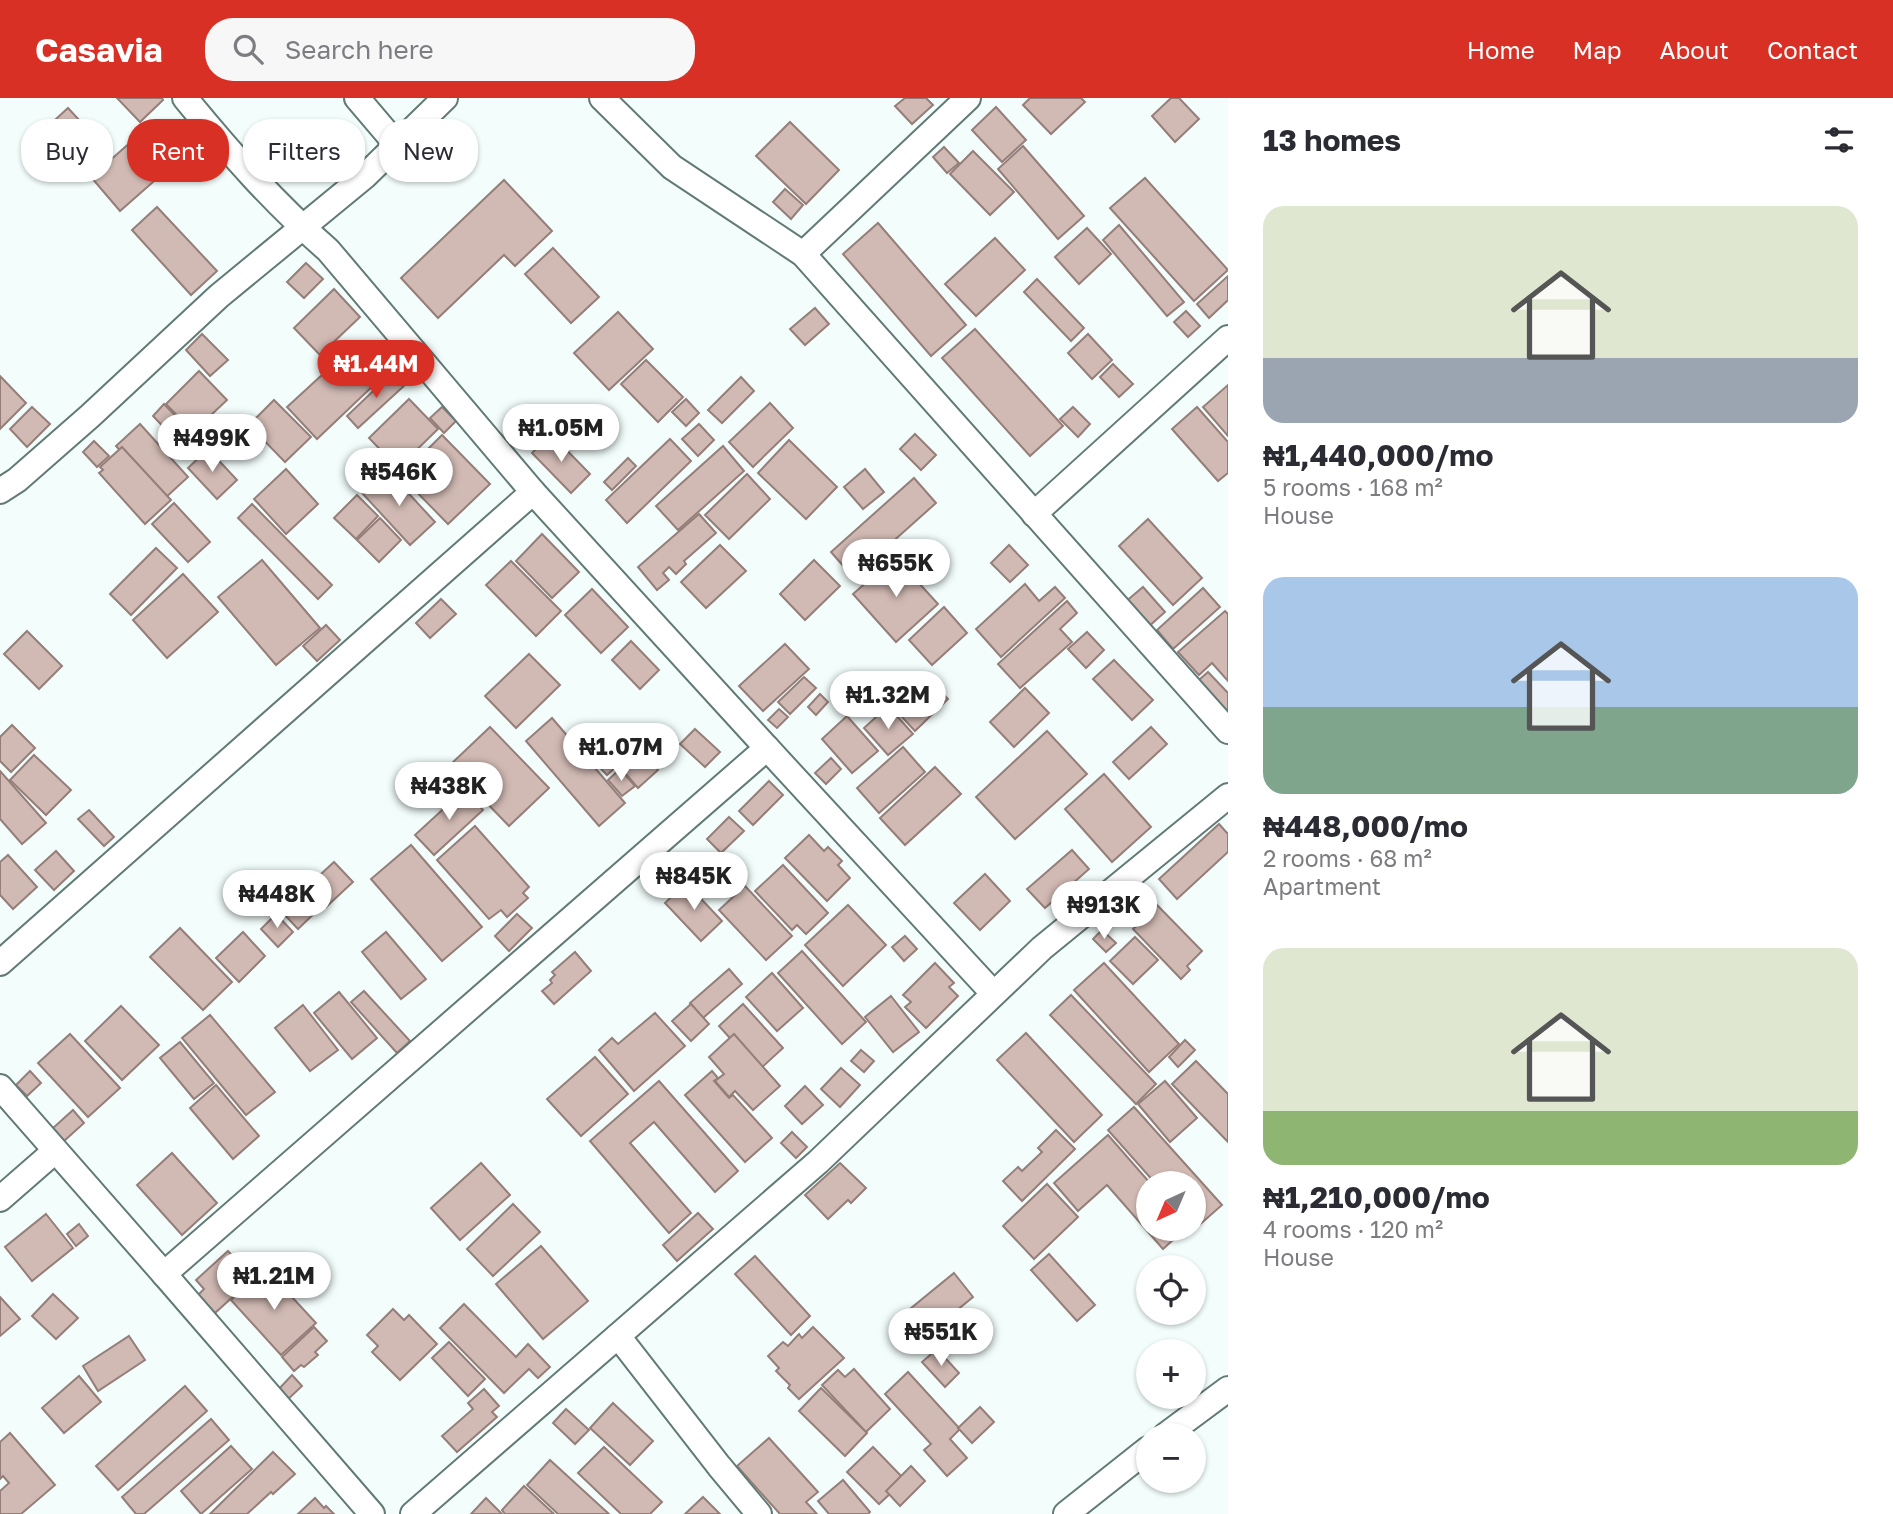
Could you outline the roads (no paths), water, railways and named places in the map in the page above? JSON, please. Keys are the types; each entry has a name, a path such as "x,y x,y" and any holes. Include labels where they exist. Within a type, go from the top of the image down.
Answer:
{"street":[{"path":"186,98 237,161 301,227 328,250 533,492 993,993"},
{"path":"357,98 379,124"},
{"path":"424,119 445,98"},
{"path":"602,98 672,167 803,254 1228,731"},
{"path":"803,254 968,98"},
{"path":"0,491 27,471 219,296 379,162"},
{"path":"1034,514 1228,338"},
{"path":"0,963 533,492"},
{"path":"164,1274 767,748"},
{"path":"413,1514 818,1162 1042,948 1228,796"},
{"path":"0,1087 372,1514"},
{"path":"0,1199 55,1151"},
{"path":"618,1336 759,1514"},
{"path":"1182,1423 1228,1389"},
{"path":"1066,1514 1136,1459"}]}
